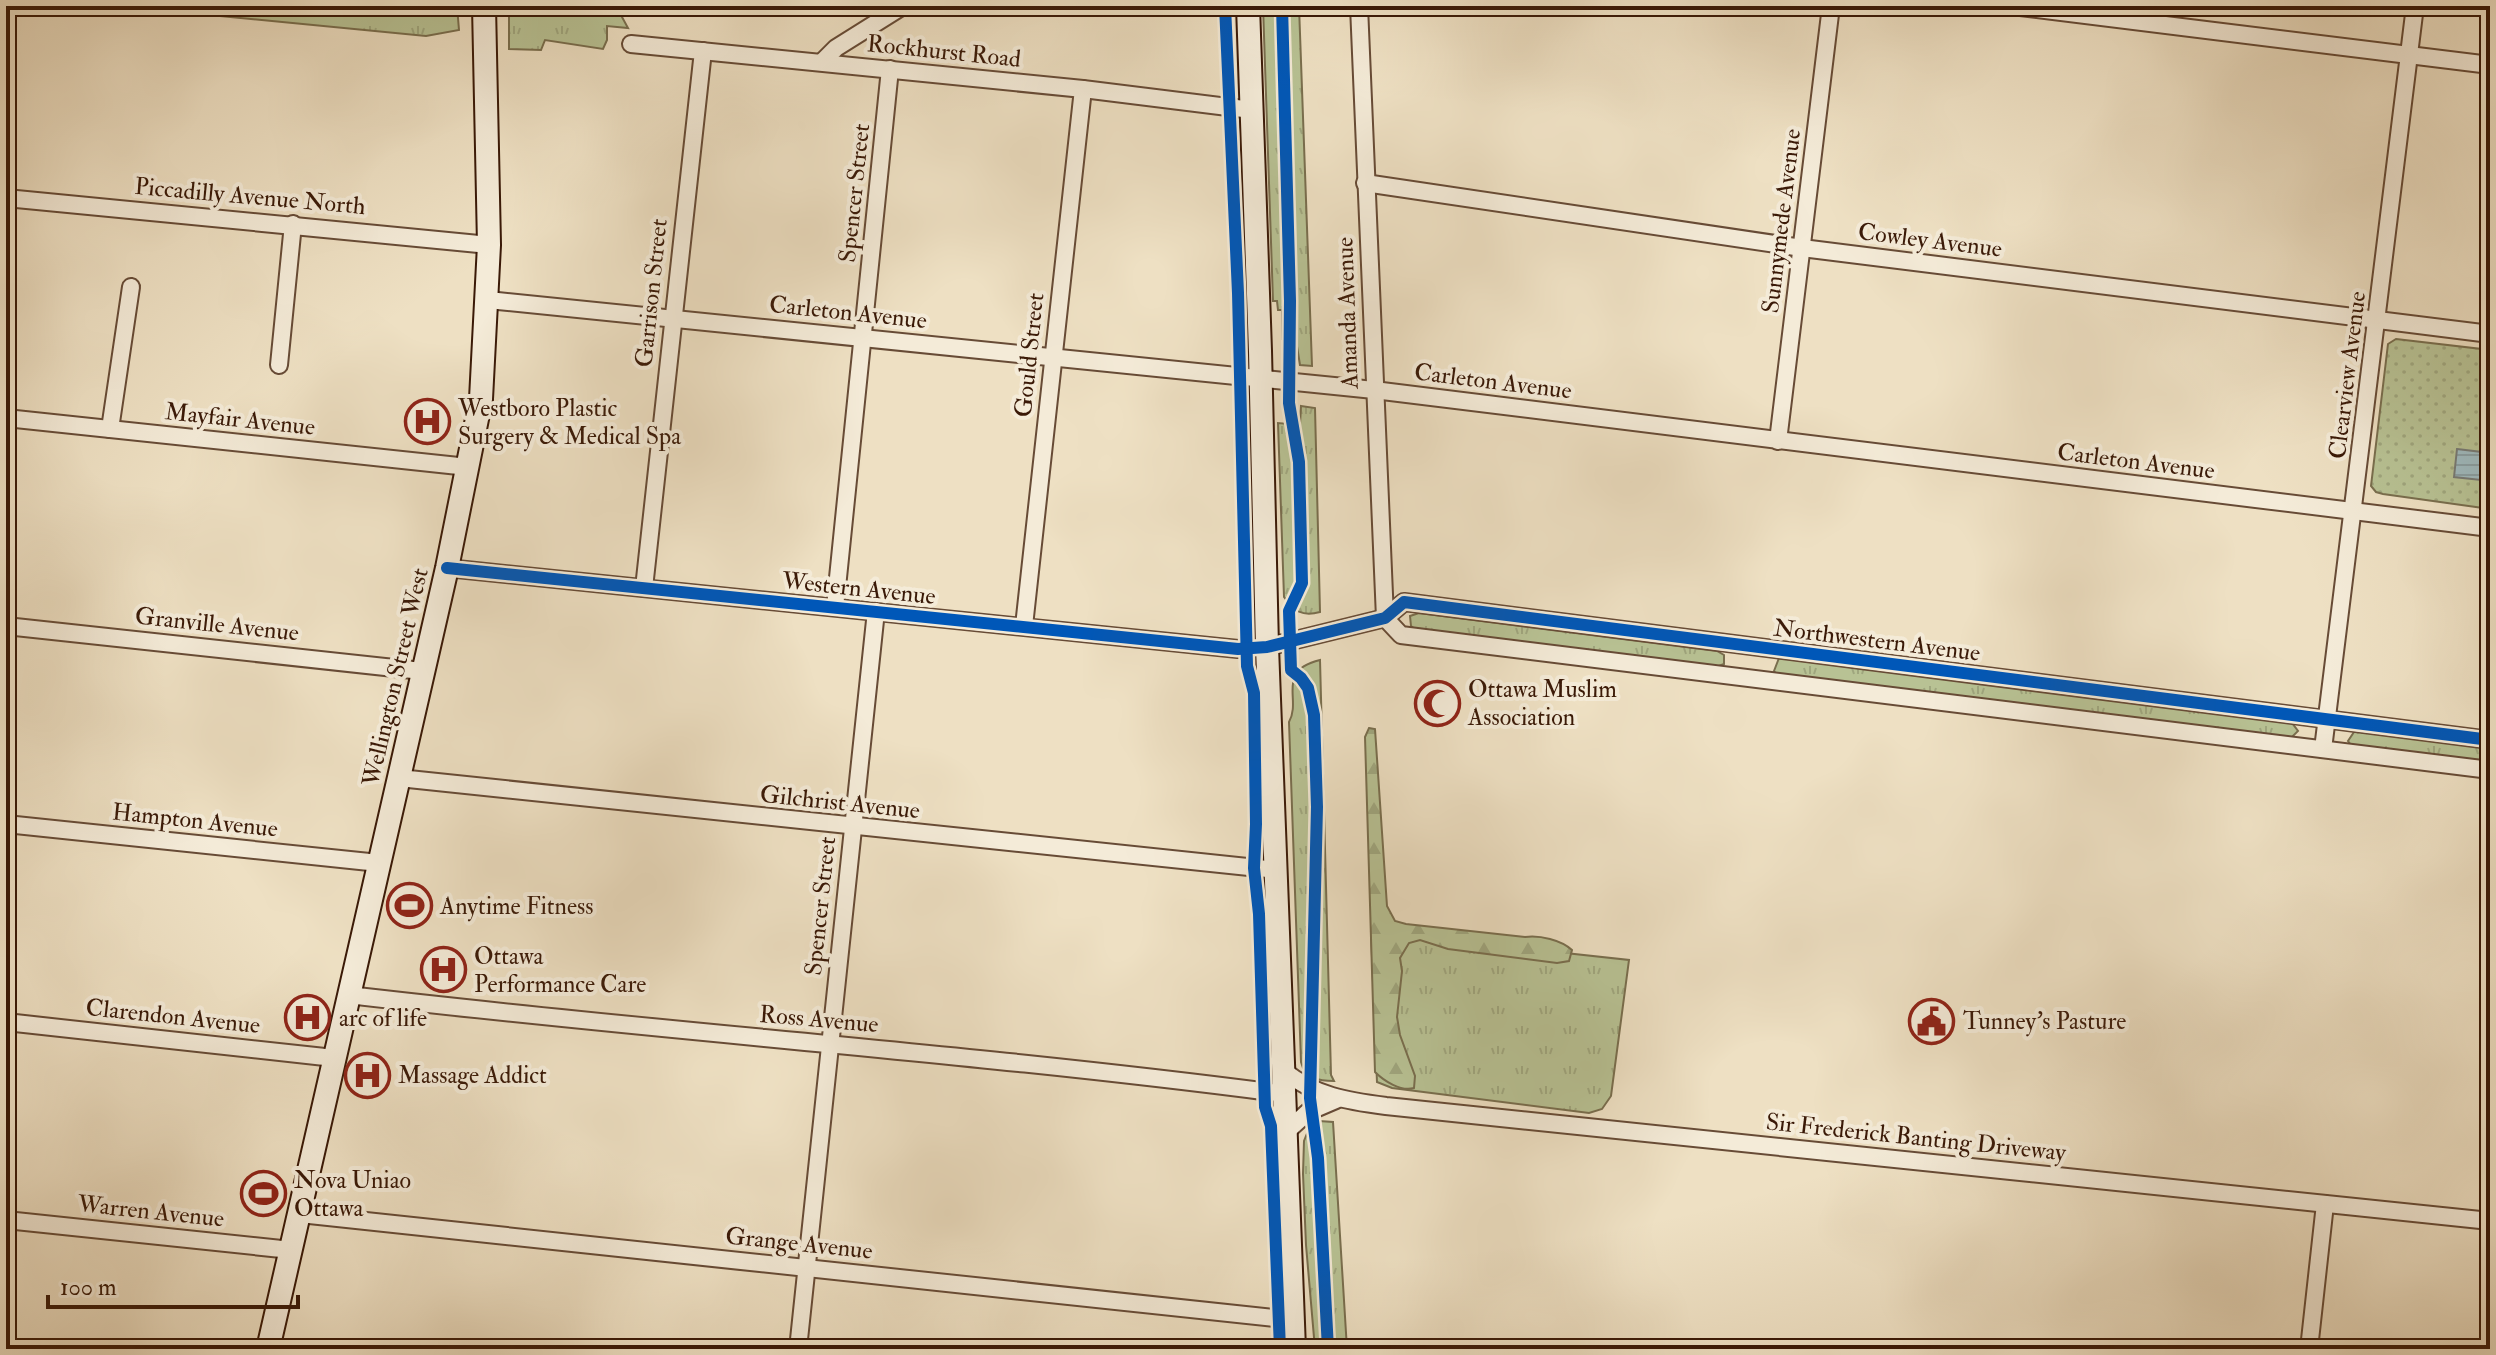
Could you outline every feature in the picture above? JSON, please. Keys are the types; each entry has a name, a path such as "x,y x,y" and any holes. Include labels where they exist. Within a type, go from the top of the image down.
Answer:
{"main road":[{"name":"Wellington Street West","path":"268,1349 447,568 481,399 489,245 484,6"},
{"path":"1248,6 1267,647 1294,1349"}],"street":[{"path":"822,62 836,48 903,6"},
{"name":"Amanda Avenue","path":"1359,6 1385,618"},
{"name":"Sunnymede Avenue","path":"1778,441 1831,6"},
{"path":"2012,6 2490,65"},
{"name":"Clearview Avenue","path":"2323,749 2415,6"},
{"name":"Rockhurst Road","path":"631,44 1083,89 1252,110"},
{"name":"Garrison Street","path":"644,588 703,51"},
{"name":"Spencer Street","path":"835,607 890,69"},
{"name":"Gould Street","path":"1024,626 1083,89"},
{"name":"Cowley Avenue","path":"1365,183 1802,248 2490,334"},
{"name":"Piccadilly Avenue North","path":"6,198 489,245"},
{"path":"279,365 293,224"},
{"path":"110,429 131,287"},
{"name":"Carleton Avenue","path":"488,300 1374,390 2490,528"},
{"name":"Mayfair Avenue","path":"6,418 468,467"},
{"name":"Western Avenue","path":"447,568 1238,649 1267,647"},
{"name":"Northwestern Avenue","path":"1267,647 1385,618 1404,602 2490,740"},
{"name":"Spencer Street","path":"798,1349 876,611"},
{"path":"1385,618 1401,635 2490,770"},
{"name":"Granville Avenue","path":"6,626 422,671"},
{"name":"Northwestern Avenue","path":"1746,677 1750,647"},
{"name":"Gilchrist Avenue","path":"399,778 1277,870"},
{"name":"Hampton Avenue","path":"6,824 379,863"},
{"name":"Ross Avenue","path":"349,995 668,1029 1284,1082"},
{"name":"Clarendon Avenue","path":"6,1022 334,1058"},
{"name":"Sir Frederick Banting Driveway","path":"1284,1082 1296,1081 1336,1100 1386,1106 2490,1221"},
{"path":"1286,1132 1308,1112 1336,1100"},
{"path":"2309,1349 2325,1204"},
{"name":"Grange Avenue","path":"300,1214 1293,1320"},
{"name":"Warren Avenue","path":"6,1220 291,1250"}],"green space":[{"path":"117,6 457,6 459,30 426,36"},
{"path":"509,6 616,6 628,28 607,26 603,49 545,40 541,50 509,49"},
{"path":"1263,6 1299,6 1312,366 1300,365 1296,340 1282,339 1282,310 1278,310 1277,301 1273,301"},
{"path":"2396,339 2490,350 2490,509 2383,494 2371,486 2388,344"},
{"path":"1301,406 1315,408 1320,612 1308,614 1295,609 1284,597 1278,423 1300,425"},
{"path":"1419,613 1717,651 1724,655 1724,664 1716,667 1416,630 1411,626 1410,616"},
{"path":"1779,658 2292,723 2298,731 2290,739 1777,675 1774,671"},
{"path":"1320,660 1331,1075 1334,1081 1310,1075 1301,1062 1289,722 1294,678 1306,665"},
{"path":"1369,728 1375,729 1387,906 1395,921 1544,938 1562,943 1572,950 1569,961 1557,963 1448,949 1420,940 1409,943 1400,958 1402,971 1397,1017 1415,1076 1414,1088 1409,1089 1393,1085 1375,1072 1365,737"},
{"path":"2356,729 2490,746 2490,765 2353,748 2348,741"},
{"path":"1371,932 1629,960 1611,1096 1602,1109 1589,1113 1392,1088 1377,1082"},
{"path":"1319,1121 1333,1122 1347,1349 1315,1349 1303,1174 1304,1141 1308,1131"}],"water":[{"path":"2457,449 2490,453 2490,481 2454,477"}],"cycle path":[{"path":"1225,6 1238,293 1247,666 1254,693 1254,868 1259,914 1265,1107 1271,1126 1280,1349"},
{"path":"1282,6 1290,301 1289,403 1299,462 1302,583 1289,611 1291,670 1308,688 1314,715 1317,807 1310,1098 1318,1158 1328,1349"},
{"path":"447,568 1238,649 1267,647 1385,618 1404,602 2490,740"}],"place":[{"name":"Westboro Plastic Surgery & Medical Spa","path":"427,422"},
{"name":"Ottawa Muslim Association","path":"1437,703"},
{"name":"Anytime Fitness","path":"409,906"},
{"name":"Ottawa Performance Care","path":"443,970"},
{"name":"arc of life","path":"308,1018"},
{"name":"Tunney's Pasture","path":"1932,1021"},
{"name":"Massage Addict","path":"367,1075"},
{"name":"Nova Uniao Ottawa","path":"263,1194"}]}
